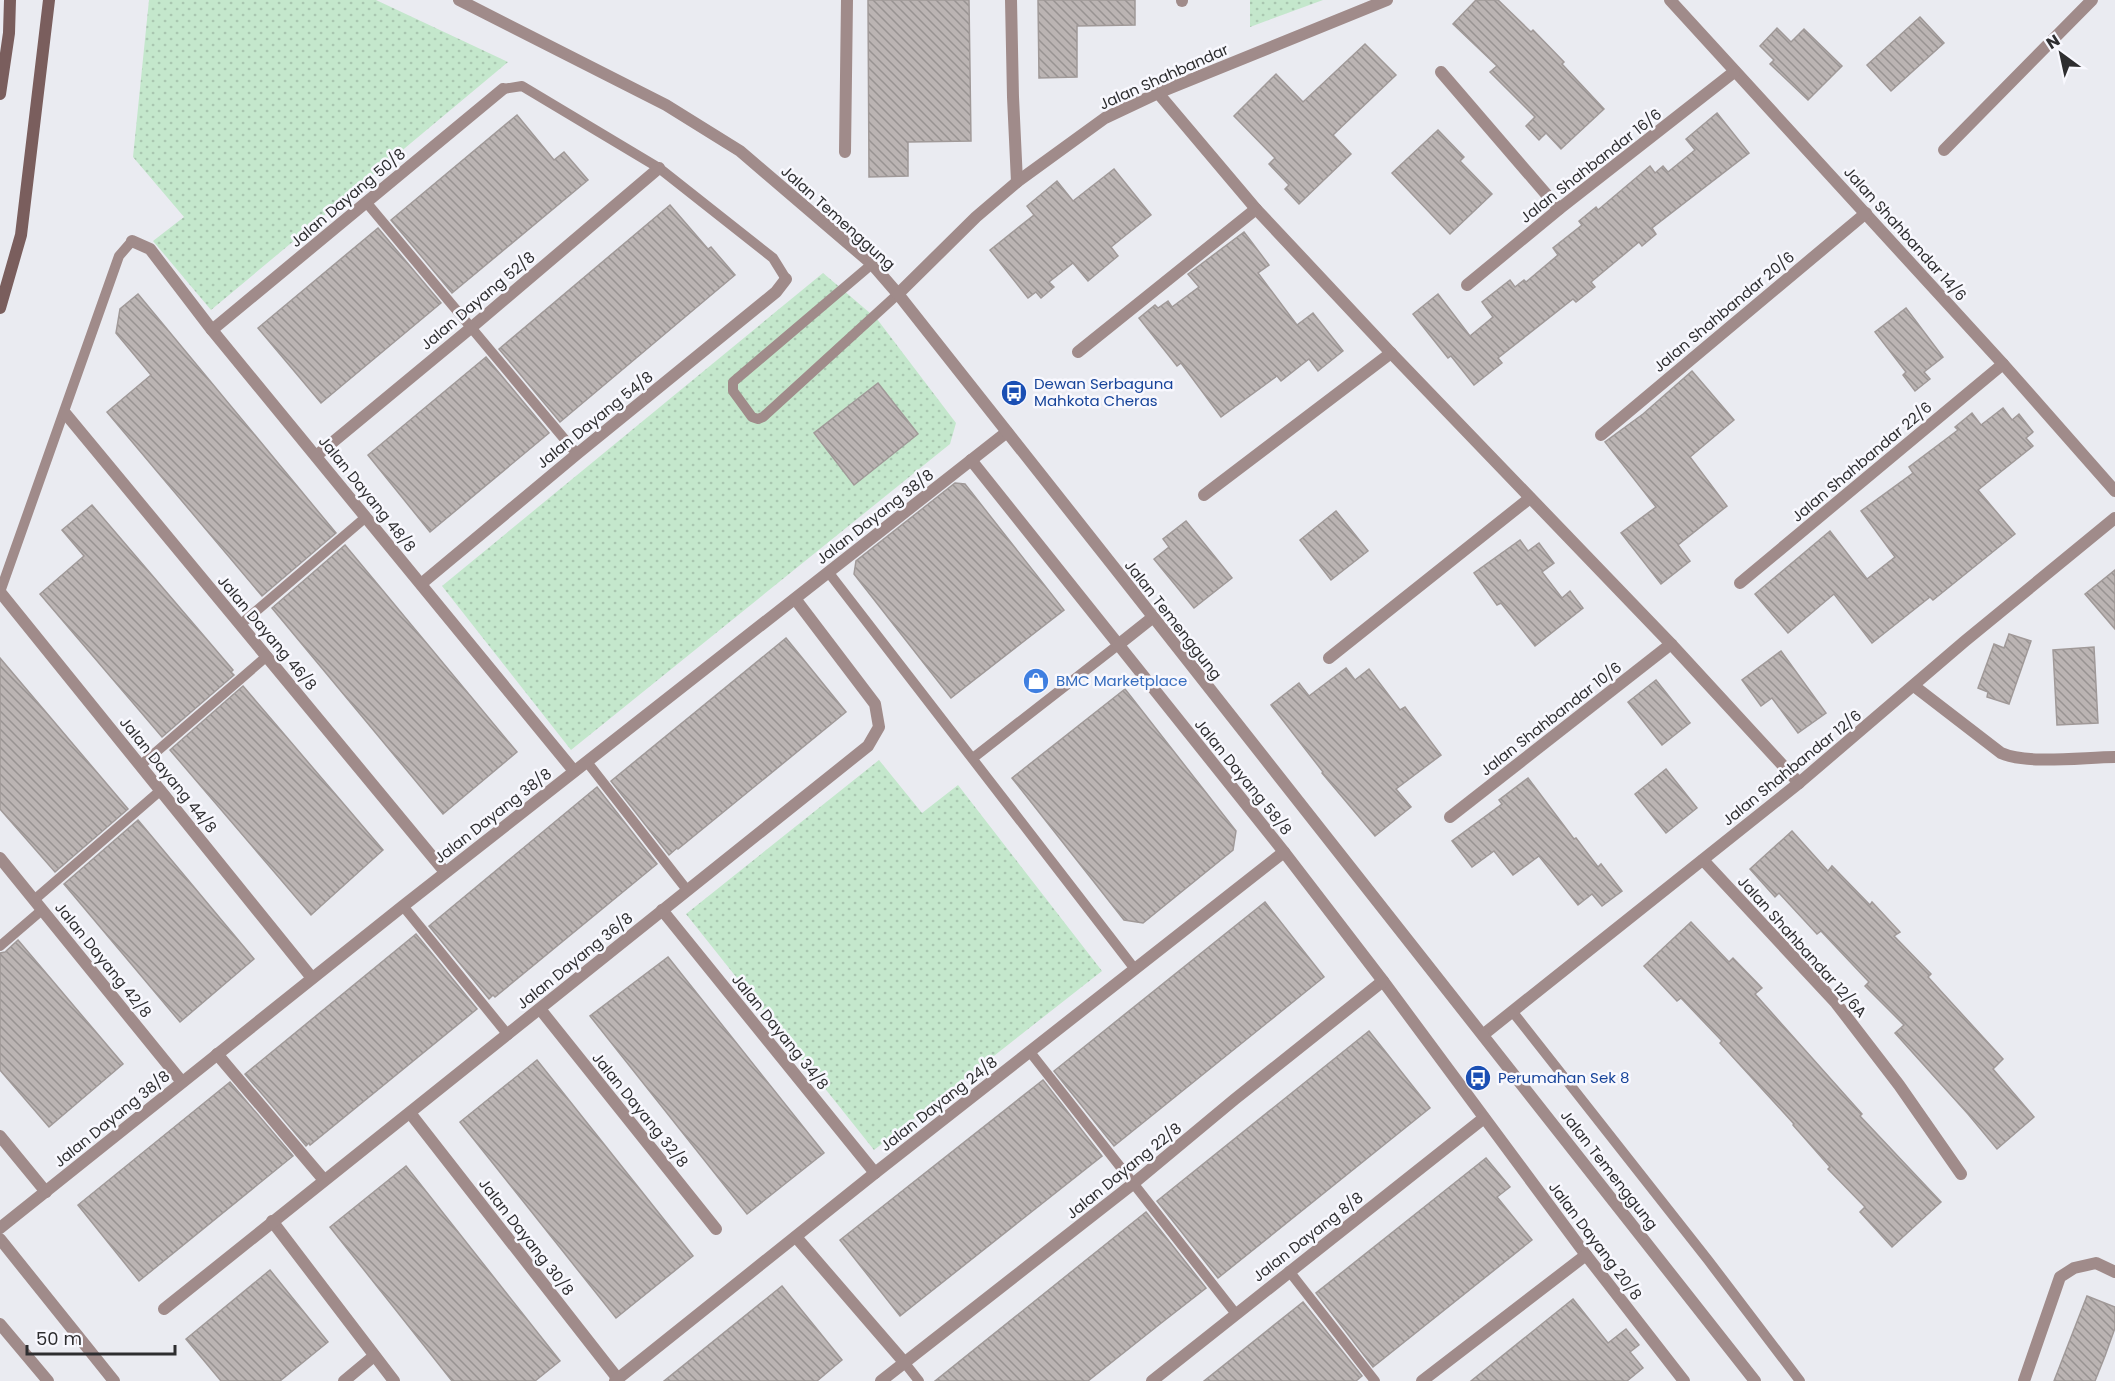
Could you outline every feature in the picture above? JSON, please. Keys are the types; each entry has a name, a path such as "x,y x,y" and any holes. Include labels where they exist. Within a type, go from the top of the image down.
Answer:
{"main road":[{"path":"0,94 9,33 10,0"},
{"path":"0,308 21,235 50,0"}],"street":[{"name":"Jalan Temenggung","path":"459,0 666,105 741,151 872,264 1484,1034 1755,1381"},
{"path":"845,152 847,0"},
{"path":"1011,0 1017,182"},
{"name":"Jalan Shahbandar","path":"898,294 976,217 1017,182 1105,118 1158,93 1387,0"},
{"name":"Jalan Shahbandar 14/6","path":"1670,0 2003,364 2115,491"},
{"path":"1944,150 2092,0"},
{"path":"1441,72 1558,209"},
{"name":"Jalan Shahbandar 16/6","path":"1467,285 1558,209 1734,72"},
{"name":"Jalan Dayang 50/8","path":"212,330 503,89"},
{"path":"1158,93 1256,209 1671,644 1799,783"},
{"name":"Jalan Dayang 52/8","path":"316,456 659,168"},
{"path":"1078,352 1256,209"},
{"name":"Jalan Shahbandar 20/6","path":"1601,435 1866,213"},
{"name":"Jalan Dayang 48/8","path":"132,241 150,249 212,330 574,771"},
{"name":"Jalan Dayang 54/8","path":"421,584 776,292 786,279"},
{"path":"1204,495 1391,353"},
{"name":"Jalan Shahbandar 22/6","path":"1740,583 2003,364"},
{"name":"Jalan Dayang 46/8","path":"65,413 445,872"},
{"name":"Jalan Dayang 38/8","path":"0,1228 445,872 796,600 1007,432"},
{"name":"Jalan Dayang 58/8","path":"971,460 1284,852 1484,1118"},
{"path":"1329,658 1530,498"},
{"name":"Jalan Shahbandar 12/6","path":"1484,1034 1799,783 1965,641 2115,518"},
{"name":"Jalan Dayang 44/8","path":"0,592 312,978"},
{"name":"Jalan Dayang 36/8","path":"164,1309 868,746 879,727 875,704 796,600"},
{"path":"1118,645 1152,618"},
{"name":"Jalan Shahbandar 10/6","path":"1450,817 1671,644"},
{"path":"1914,686 2001,753 2011,757 2046,759 2115,757"},
{"name":"Jalan Dayang 24/8","path":"616,1380 1134,968 1284,852"},
{"name":"Jalan Dayang 42/8","path":"0,858 182,1082"},
{"name":"Jalan Shahbandar 12/6A","path":"1702,860 1836,1003 1899,1084 1961,1174"},
{"name":"Jalan Dayang 34/8","path":"662,910 875,1173"},
{"name":"Jalan Dayang 22/8","path":"881,1381 1134,1183 1383,981"},
{"name":"Jalan Dayang 32/8","path":"540,1009 716,1229"},
{"path":"217,1054 324,1180"},
{"name":"Jalan Dayang 30/8","path":"410,1113 616,1380"},
{"name":"Jalan Dayang 20/8","path":"1484,1118 1684,1381"},
{"name":"Jalan Dayang 8/8","path":"1152,1381 1484,1118"},
{"path":"0,1136 46,1192"},
{"path":"272,1221 394,1381"},
{"path":"796,1237 904,1362"},
{"path":"0,1239 114,1381"},
{"path":"1422,1381 1586,1255"},
{"path":"2024,1381 2060,1277 2074,1268 2096,1263 2115,1272"},
{"path":"0,1324 48,1381"},
{"path":"344,1381 374,1356"}],"lane":[{"path":"503,89 522,86 659,168 773,258 786,279"},
{"path":"366,202 577,454"},
{"path":"0,592 119,256 132,241"},
{"path":"872,264 733,382 732,391 752,417 758,419 763,417 898,294"},
{"path":"241,624 366,517"},
{"path":"828,573 1134,968"},
{"path":"973,758 1118,645"},
{"path":"141,765 267,656"},
{"path":"587,762 687,890"},
{"path":"0,946 38,905 161,790"},
{"path":"403,906 508,1035"},
{"path":"1512,1011 1800,1381"},
{"path":"1030,1052 1236,1314"},
{"path":"1289,1271 1375,1381"},
{"path":"904,1362 919,1381"}],"green space":[{"path":"149,0 376,0 508,62 211,310 153,241 184,217 133,157"},
{"path":"1250,0 1323,0 1250,27"},
{"path":"823,273 877,319 956,423 950,444 571,750 442,586"},
{"path":"879,760 922,813 958,785 1102,971 874,1150 686,914"}],"building":[{"path":"868,0 969,0 971,141 908,142 908,176 869,177"},
{"path":"1038,0 1135,0 1135,25 1077,26 1077,77 1039,78"},
{"path":"1476,0 1498,0 1531,32 1533,30 1604,109 1561,149 1546,133 1539,140 1526,126 1535,117 1490,72 1497,66 1453,24"},
{"path":"1920,17 1944,43 1891,91 1867,65"},
{"path":"1777,28 1791,42 1804,29 1842,66 1808,100 1770,64 1774,60 1760,46"},
{"path":"1365,44 1396,75 1333,135 1351,154 1299,204 1285,189 1289,185 1269,164 1275,158 1234,116 1276,74 1303,102"},
{"path":"1717,113 1749,153 1652,228 1656,234 1642,246 1639,242 1591,282 1595,287 1576,302 1573,299 1498,358 1502,363 1474,385 1451,356 1448,358 1413,314 1438,294 1470,336 1493,317 1482,302 1510,280 1515,287 1524,280 1526,282 1558,255 1553,248 1582,225 1579,221 1596,207 1598,210 1650,166 1655,173 1663,166 1668,172 1695,150 1686,139"},
{"path":"517,115 554,160 564,152 588,180 452,293 391,220"},
{"path":"1438,130 1464,157 1460,161 1492,194 1450,234 1392,173"},
{"path":"1114,169 1151,215 1111,247 1118,256 1088,281 1073,263 1049,282 1054,287 1041,298 1036,292 1028,298 990,250 1034,215 1027,206 1057,181 1073,201"},
{"path":"670,205 708,249 711,247 735,275 560,422 499,349"},
{"path":"378,228 441,303 321,403 258,328"},
{"path":"1244,232 1269,265 1258,273 1297,325 1313,313 1343,351 1318,371 1309,359 1281,381 1277,376 1221,417 1181,363 1177,366 1139,318 1155,305 1158,308 1168,301 1172,307 1199,287 1188,274"},
{"path":"138,294 336,533 262,596 107,412 151,375 116,333 120,309"},
{"path":"1906,308 1943,357 1924,372 1930,379 1915,391 1903,375 1906,372 1875,332"},
{"path":"486,357 549,433 430,532 368,455"},
{"path":"1692,371 1734,420 1690,457 1727,506 1678,545 1690,561 1661,584 1621,533 1656,507 1605,442 1643,414"},
{"path":"878,383 918,434 854,485 814,433"},
{"path":"2003,408 2012,420 2019,414 2033,432 2026,438 2033,446 1978,490 2015,534 1933,600 1930,597 1872,643 1834,594 1788,633 1755,594 1830,531 1867,579 1895,557 1861,511 1913,473 1909,467 1958,430 1955,427 1972,413 1981,425"},
{"path":"955,483 965,484 1064,610 951,698 854,574 856,561"},
{"path":"92,505 233,670 231,672 234,675 162,737 40,594 84,556 62,530"},
{"path":"1336,511 1368,551 1331,580 1300,540"},
{"path":"1186,521 1232,578 1194,608 1154,559 1169,547 1163,539"},
{"path":"1520,540 1528,551 1539,543 1554,563 1542,572 1562,598 1570,591 1583,608 1535,646 1501,603 1497,605 1474,573"},
{"path":"345,545 517,752 443,814 272,608"},
{"path":"2115,570 2115,629 2085,594"},
{"path":"2009,634 2031,641 2009,704 1987,697 1988,692 1978,688 1994,644 2004,648"},
{"path":"786,638 846,712 669,855 611,781"},
{"path":"2094,647 2098,723 2057,725 2053,650"},
{"path":"1781,651 1826,713 1798,733 1772,698 1761,706 1742,680"},
{"path":"0,658 128,809 55,872 0,809"},
{"path":"1346,668 1355,680 1369,669 1400,710 1405,707 1441,755 1396,789 1411,807 1375,836 1322,773 1271,705 1299,683 1309,696"},
{"path":"1656,680 1690,723 1662,745 1628,702"},
{"path":"243,686 383,850 311,915 170,750"},
{"path":"1125,689 1236,831 1233,850 1143,923 1124,920 1012,778"},
{"path":"1666,769 1697,808 1666,833 1635,794"},
{"path":"1528,778 1574,839 1576,838 1598,867 1601,864 1622,891 1602,906 1592,894 1578,905 1539,856 1513,875 1494,851 1472,867 1452,841 1502,804 1499,800"},
{"path":"597,787 657,864 495,997 493,995 489,999 429,926"},
{"path":"138,820 254,959 180,1022 64,884"},
{"path":"1792,831 1828,871 1832,866 1870,905 1872,902 1900,932 1894,936 1931,974 1928,977 2003,1059 1993,1069 2034,1117 1997,1149 1895,1033 1904,1025 1865,986 1869,982 1821,931 1817,934 1779,893 1775,897 1750,869"},
{"path":"1265,902 1324,977 1114,1146 1054,1071"},
{"path":"1691,922 1729,962 1733,958 1762,988 1755,994 1862,1114 1860,1116 1941,1202 1892,1247 1860,1212 1865,1207 1828,1169 1830,1167 1794,1124 1720,1043 1722,1041 1681,998 1677,1001 1644,966"},
{"path":"416,934 477,1009 306,1146 245,1074"},
{"path":"18,940 123,1064 49,1127 0,1070 0,953 5,952"},
{"path":"668,957 824,1153 747,1214 590,1016"},
{"path":"1369,1031 1430,1108 1218,1278 1157,1201"},
{"path":"537,1060 693,1256 616,1318 460,1122"},
{"path":"1043,1080 1102,1156 900,1316 840,1240"},
{"path":"230,1082 293,1156 139,1281 78,1205"},
{"path":"1486,1158 1510,1187 1497,1197 1532,1240 1373,1367 1316,1293"},
{"path":"406,1166 560,1361 535,1381 452,1381 330,1227"},
{"path":"1146,1212 1206,1288 1088,1381 935,1381"},
{"path":"270,1270 328,1342 280,1381 221,1381 186,1339"},
{"path":"782,1286 842,1360 817,1381 664,1381"},
{"path":"2087,1296 2115,1307 2115,1328 2105,1356 2095,1381 2054,1381"},
{"path":"1573,1299 1608,1343 1626,1329 1639,1345 1630,1352 1643,1368 1627,1381 1471,1381"},
{"path":"1303,1302 1362,1376 1356,1381 1204,1381"}],"place":[{"name":"Dewan Serbaguna Mahkota Cheras","path":"1014,393"},
{"name":"BMC Marketplace","path":"1036,681"},
{"name":"Perumahan Sek 8","path":"1478,1078"}]}
